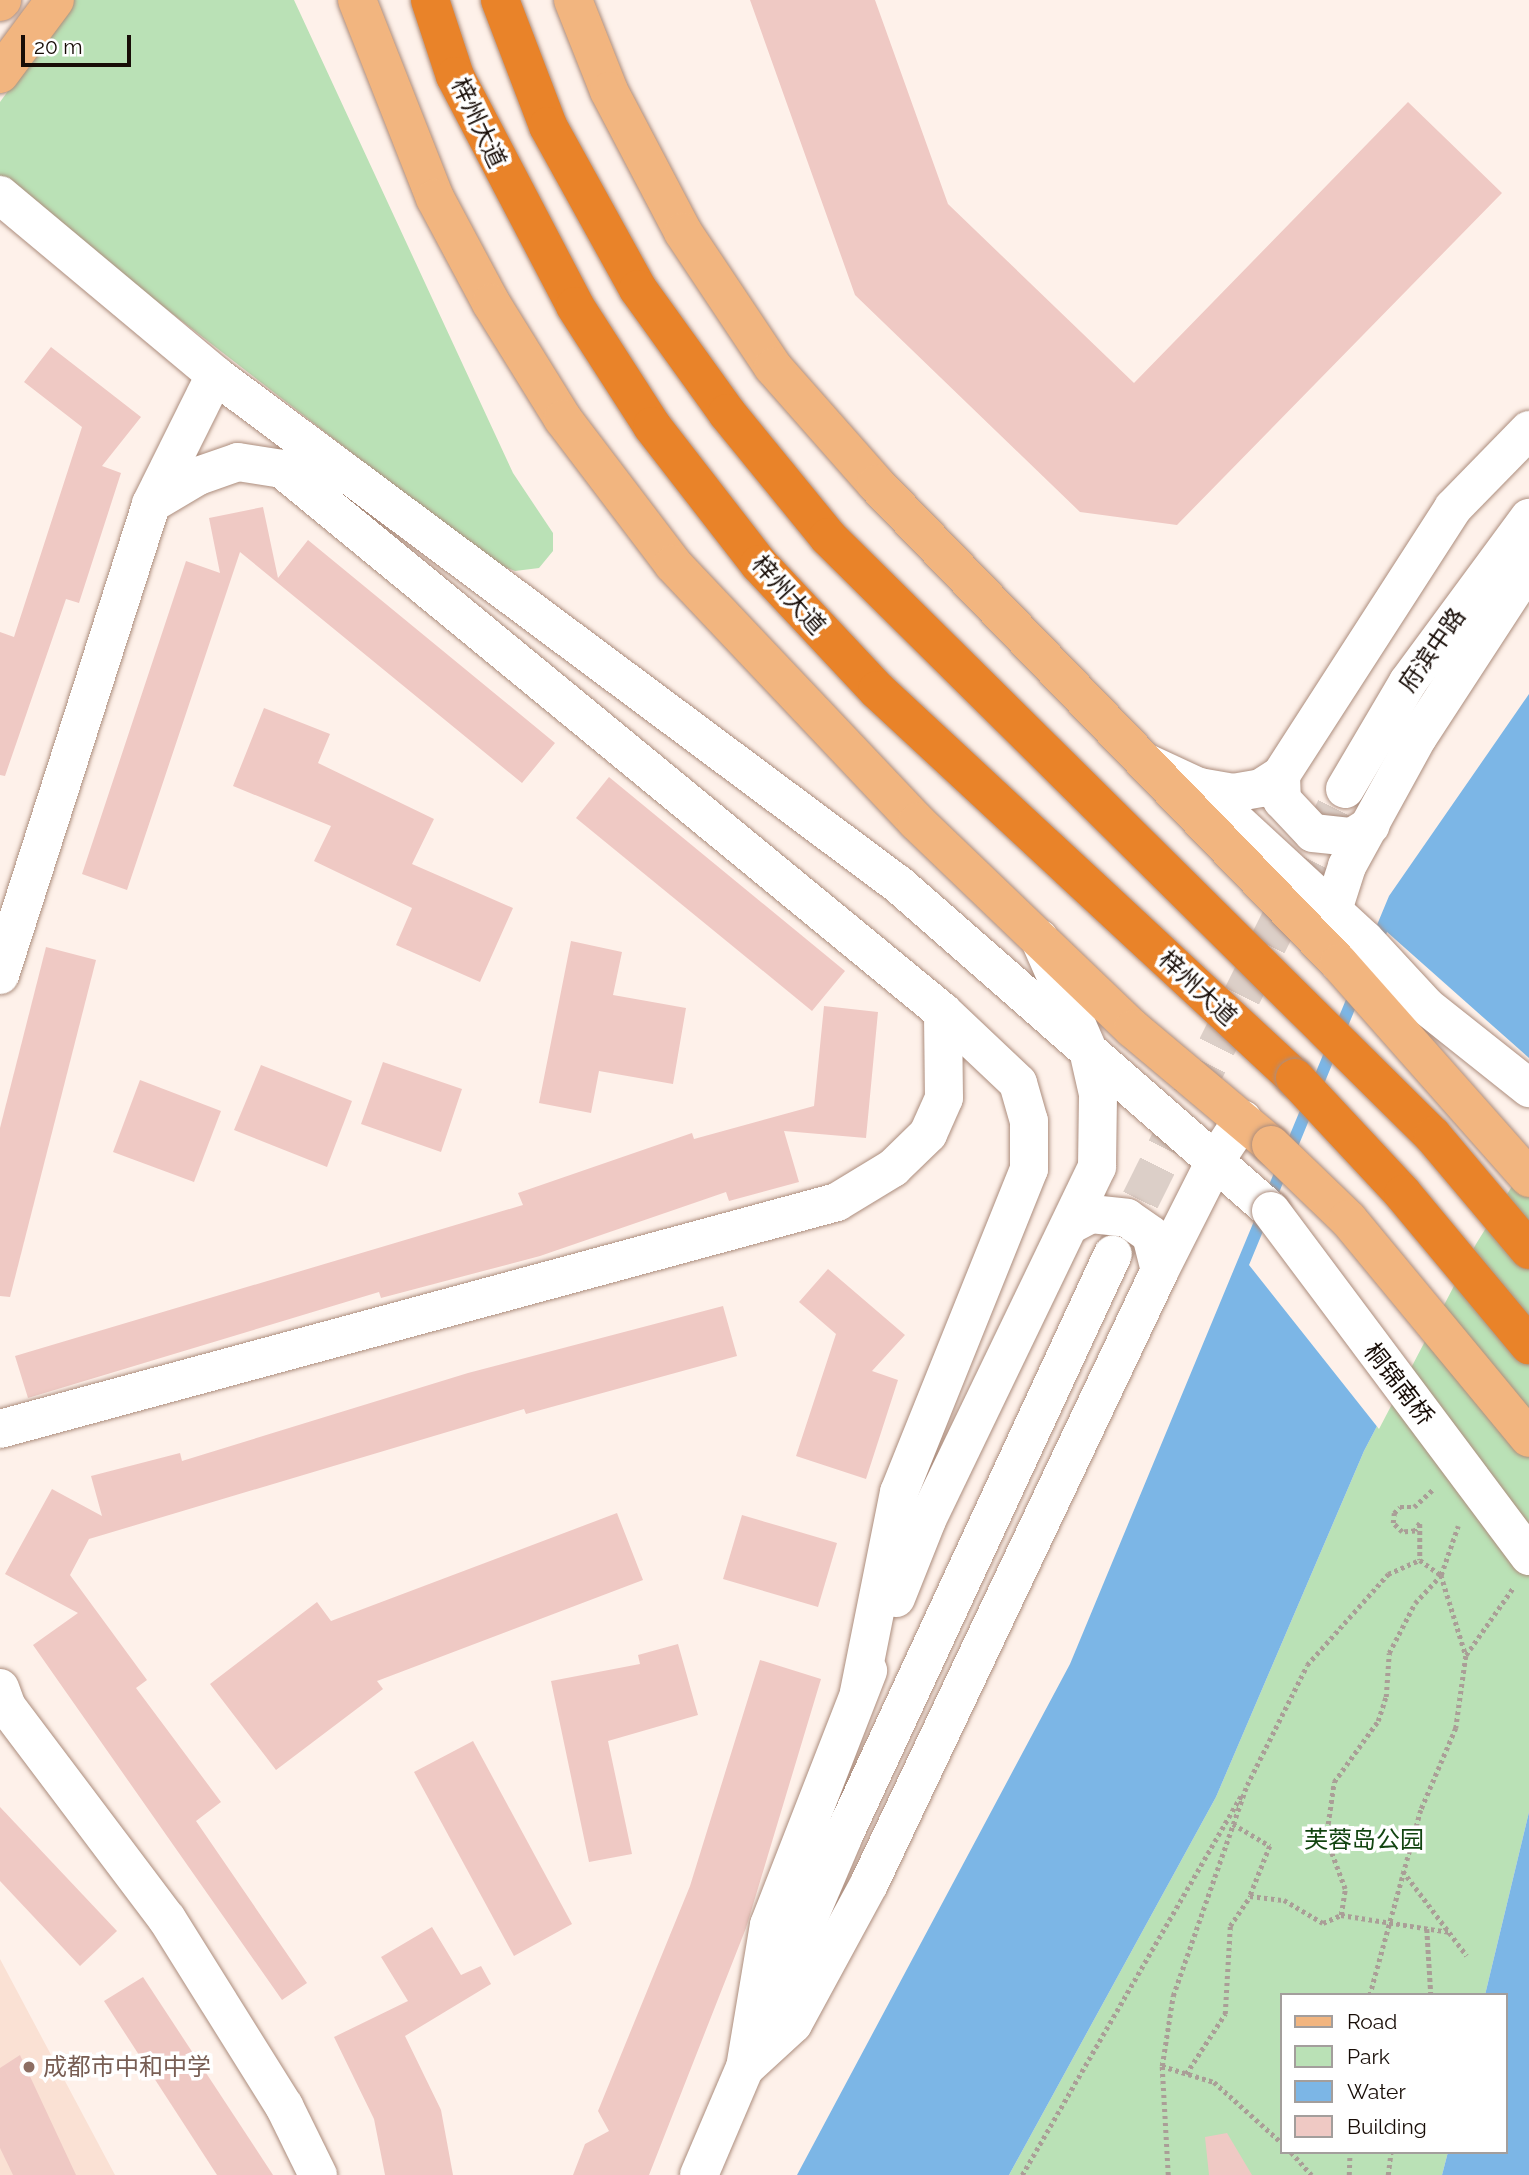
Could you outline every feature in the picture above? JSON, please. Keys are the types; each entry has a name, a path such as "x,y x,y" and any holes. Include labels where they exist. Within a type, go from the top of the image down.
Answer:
{"highway":[{"name":"梓州大道","path":"430,0 456,76 575,306 652,426 759,564 877,690 1295,1078 1403,1194 1529,1345"},
{"path":"500,0 548,126 638,289 735,423 828,537 1433,1136 1529,1250"}],"main road":[{"path":"0,74 55,0"},
{"path":"357,0 435,198 563,419 673,564 785,688 1039,938 1133,1029 1243,1119 1348,1219 1529,1438"},
{"path":"573,0 609,91 683,232 773,367 876,484 1147,763 1350,958 1529,1178"}],"street":[{"name":"桐锦南桥","path":"0,195 215,375 898,884 1271,1211 1525,1566"},
{"path":"0,975 151,504 215,375"},
{"path":"1147,763 1199,787 1233,793 1261,788 1281,775 1453,508 1529,430"},
{"path":"151,504 198,476 238,462 282,469 943,1012 1018,1083 1029,1121 1029,1169 899,1492 859,1693"},
{"name":"府滨中路","path":"1345,789 1408,682 1529,518"},
{"path":"1333,910 1347,866 1418,737 1529,567"},
{"path":"1281,775 1282,800 1313,833 1352,837 1371,825"},
{"path":"1199,787 1333,910 1350,958 1426,1006 1529,1088"},
{"path":"745,2068 769,1924 859,1693 927,1520 1072,1224 1097,1167 1101,1135 1088,1050 1039,938"},
{"path":"0,1429 836,1202 893,1168 928,1134 944,1098 943,1012"},
{"path":"745,2068 793,2024 869,1884 1160,1270 1214,1161 1243,1119"},
{"path":"1072,1224 1091,1214 1127,1218 1151,1235 1160,1270"},
{"path":"699,2175 843,1837 1113,1254"},
{"path":"3,1699 167,1919 284,2106 318,2175"}],"path":[{"path":"1414,1507 1400,1507 1393,1522 1406,1533 1420,1523 1420,1560"},
{"path":"1370,1993 1386,1923 1402,1870 1456,1728 1466,1656 1441,1575 1420,1560"},
{"path":"1022,2175 1247,1785 1307,1665 1388,1574 1420,1560"},
{"path":"1466,1656 1525,1566"},
{"path":"1341,1915 1345,1889 1326,1838 1334,1782 1378,1721 1387,1698 1389,1653 1415,1603 1441,1575"},
{"path":"1168,2175 1162,2066 1173,1996 1247,1785"},
{"path":"1186,2074 1225,2014 1230,1926 1250,1896 1270,1846 1233,1824"},
{"path":"1402,1870 1467,1956"},
{"path":"1250,1896 1284,1900 1323,1923 1341,1915 1449,1932"},
{"path":"1427,1929 1431,1993"},
{"path":"1162,2066 1214,2082 1280,2141"},
{"path":"1293,2154 1312,2175"},
{"path":"1349,2175 1350,2154"},
{"path":"1388,2175 1391,2154"}],"shaded area":[{"name":"成都市中和中学","path":"0,1959 115,2175 0,2175"}],"green space":[{"path":"74,0 294,0 513,473 553,533 553,551 539,568 515,571 494,563 0,180 0,102"},
{"name":"芙蓉岛公园","path":"1529,1152 1529,1812 1485,1993 1280,1993 1280,2154 1447,2154 1442,2175 1009,2175 1216,1797 1364,1451 1473,1242"}],"water":[{"path":"1529,694 1529,1152 1473,1242 1364,1451 1216,1797 1009,2175 797,2175 1070,1664 1389,896"},
{"path":"1529,1812 1529,2175 1442,2175 1447,2154 1508,2154 1508,1993 1485,1993"}],"pier":[{"path":"1387,932 1529,1058 1529,1159 1476,1244 1379,1429 1249,1265"}],"building":[{"path":"750,0 875,0 948,204 1134,383 1408,102 1502,193 1177,525 1080,512 855,295"},
{"path":"51,347 141,417 102,466 121,473 79,603 66,599 5,776 0,775 0,632 14,637 82,427 24,382"},
{"path":"263,507 278,578 308,540 555,743 522,783 240,552 127,890 82,874 186,561 220,573 209,518"},
{"path":"264,708 330,734 318,763 434,819 412,864 513,908 480,982 396,945 412,908 314,861 331,826 233,786"},
{"path":"609,777 845,971 812,1011 576,818"},
{"path":"571,941 622,952 613,995 686,1008 673,1084 599,1071 591,1113 539,1103"},
{"path":"46,947 96,960 10,1297 0,1296 0,1128"},
{"path":"824,1006 878,1012 866,1138 784,1131 799,1182 729,1201 726,1192 540,1256 381,1298 379,1292 28,1398 15,1356 523,1205 518,1193 692,1133 694,1139 814,1106"},
{"path":"383,1062 462,1089 441,1152 361,1124"},
{"path":"261,1065 352,1101 327,1167 234,1130"},
{"path":"140,1080 221,1111 194,1182 113,1152"},
{"path":"828,1269 905,1335 872,1371 898,1380 866,1479 796,1456 836,1334 799,1302"},
{"path":"723,1306 737,1356 526,1414 524,1409 89,1539 70,1575 147,1680 136,1688 221,1802 196,1821 307,1983 282,2000 33,1645 78,1613 5,1574 52,1489 102,1516 91,1476 180,1453 182,1461 468,1373"},
{"path":"617,1513 643,1580 377,1681 383,1689 276,1770 210,1684 317,1602 331,1621"},
{"path":"742,1515 837,1543 818,1607 723,1579"},
{"path":"678,1644 698,1715 608,1741 632,1854 589,1862 551,1681 640,1664 638,1655"},
{"path":"760,1660 821,1679 746,1928 649,2175 573,2175 585,2144 609,2131 598,2111 690,1886"},
{"path":"473,1741 572,1924 514,1956 414,1772"},
{"path":"0,1807 117,1931 80,1966 0,1881"},
{"path":"432,1927 461,1975 481,1966 491,1984 405,2036 441,2110 453,2175 385,2175 374,2119 334,2037 408,2001 381,1957"},
{"path":"143,1977 273,2175 217,2175 104,2001"},
{"path":"20,2055 76,2175 13,2175 0,2148 0,2068"},
{"path":"1227,2133 1252,2175 1209,2175 1205,2137"}],"tunnel":[{"path":"1115,1251 1345,789"}],"place":[{"name":"成都市中和中学","path":"29,2067"}]}
